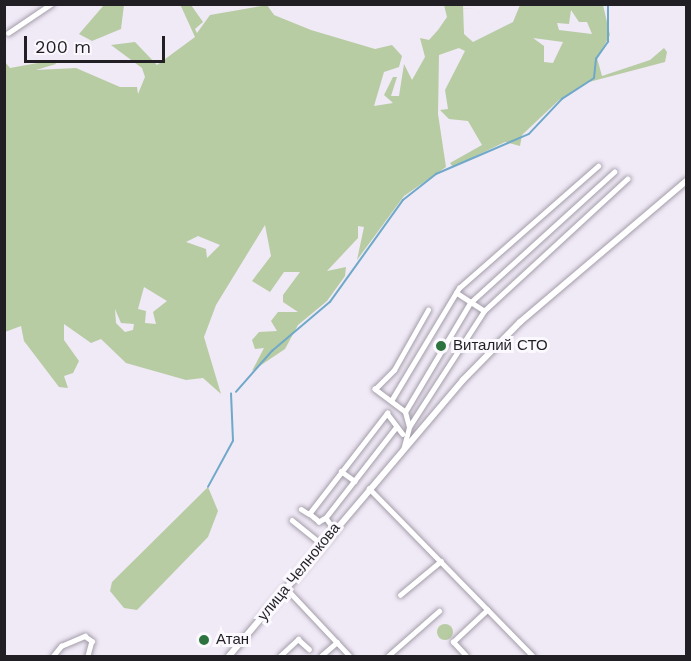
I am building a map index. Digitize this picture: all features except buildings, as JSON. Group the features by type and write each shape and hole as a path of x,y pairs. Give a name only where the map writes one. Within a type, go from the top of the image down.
{"main road":[{"name":"улица Челнокова","path":"229,657 369,488 520,322 687,181"}],"street":[{"path":"8,33 51,4"},
{"path":"391,401 456,294 598,166"},
{"path":"405,412 470,303 614,172"},
{"path":"403,450 403,434 484,311 627,179"},
{"path":"456,294 484,311"},
{"path":"408,427 405,412 375,389 394,370 428,310"},
{"path":"309,514 387,413 396,428 403,434"},
{"path":"301,509 319,522 326,518 396,428"},
{"path":"341,471 355,481"},
{"path":"369,488 533,657"},
{"path":"326,518 334,530"},
{"path":"292,520 322,544"},
{"path":"400,595 441,561"},
{"path":"287,589 351,657"},
{"path":"466,657 453,642 487,610"},
{"path":"388,657 439,611"},
{"path":"53,657 61,645 85,636 92,641 88,657"},
{"path":"280,657 298,639 309,649"},
{"path":"321,657 337,642"}],"green space":[{"path":"180,4 191,5 203,22 195,29 197,33 210,15 267,5 274,15 311,30 375,49 392,45 402,56 399,67 384,72 374,106 393,103 384,95 393,77 397,77 391,96 399,96 404,64 412,80 425,57 420,38 429,40 438,30 447,17 444,5 463,5 464,34 473,42 513,22 520,5 603,5 610,35 597,58 602,76 650,60 664,48 667,52 665,62 589,82 559,100 522,135 520,146 505,142 453,167 450,163 482,145 468,121 449,119 440,110 448,109 445,90 465,51 459,48 439,55 438,114 446,167 404,196 357,260 364,227 358,226 358,238 327,271 346,267 345,276 327,301 298,325 285,349 252,371 264,348 255,349 252,340 259,332 277,331 271,321 278,312 298,312 283,302 283,295 300,272 284,272 270,292 252,281 271,256 265,225 216,305 204,337 221,394 203,378 186,380 126,363 101,339 91,343 64,324 64,340 79,361 73,373 64,376 68,388 59,387 24,341 21,326 5,332 5,62 10,68 54,60 56,64 36,70 76,68 120,87 137,87 138,94 145,77 142,68 111,45 135,42 157,65 195,37","holes":["571,10 579,22 587,22 592,34 559,30 557,23 569,24","533,38 563,42 553,63 544,62 544,46","198,236 220,245 207,258 206,249 186,242","144,287 167,301 153,312 156,324 145,323 146,311 138,309","115,309 121,323 134,324 133,330 125,332 116,323"]},
{"path":"104,5 124,5 121,29 92,41 79,34"},
{"path":"208,487 218,511 208,537 137,610 124,608 110,591 112,582"},
{"path":"442,624 448,624 453,632 451,638 442,640 437,635 437,629"}],"waterway":[{"path":"236,392 272,351 330,302 403,200 436,174 529,134 562,99 594,78 596,59 608,42 608,4"},
{"path":"208,487 233,441 231,394"}],"place":[{"name":"Виталий СТО","path":"441,346"},
{"name":"Атан","path":"204,640"}]}
